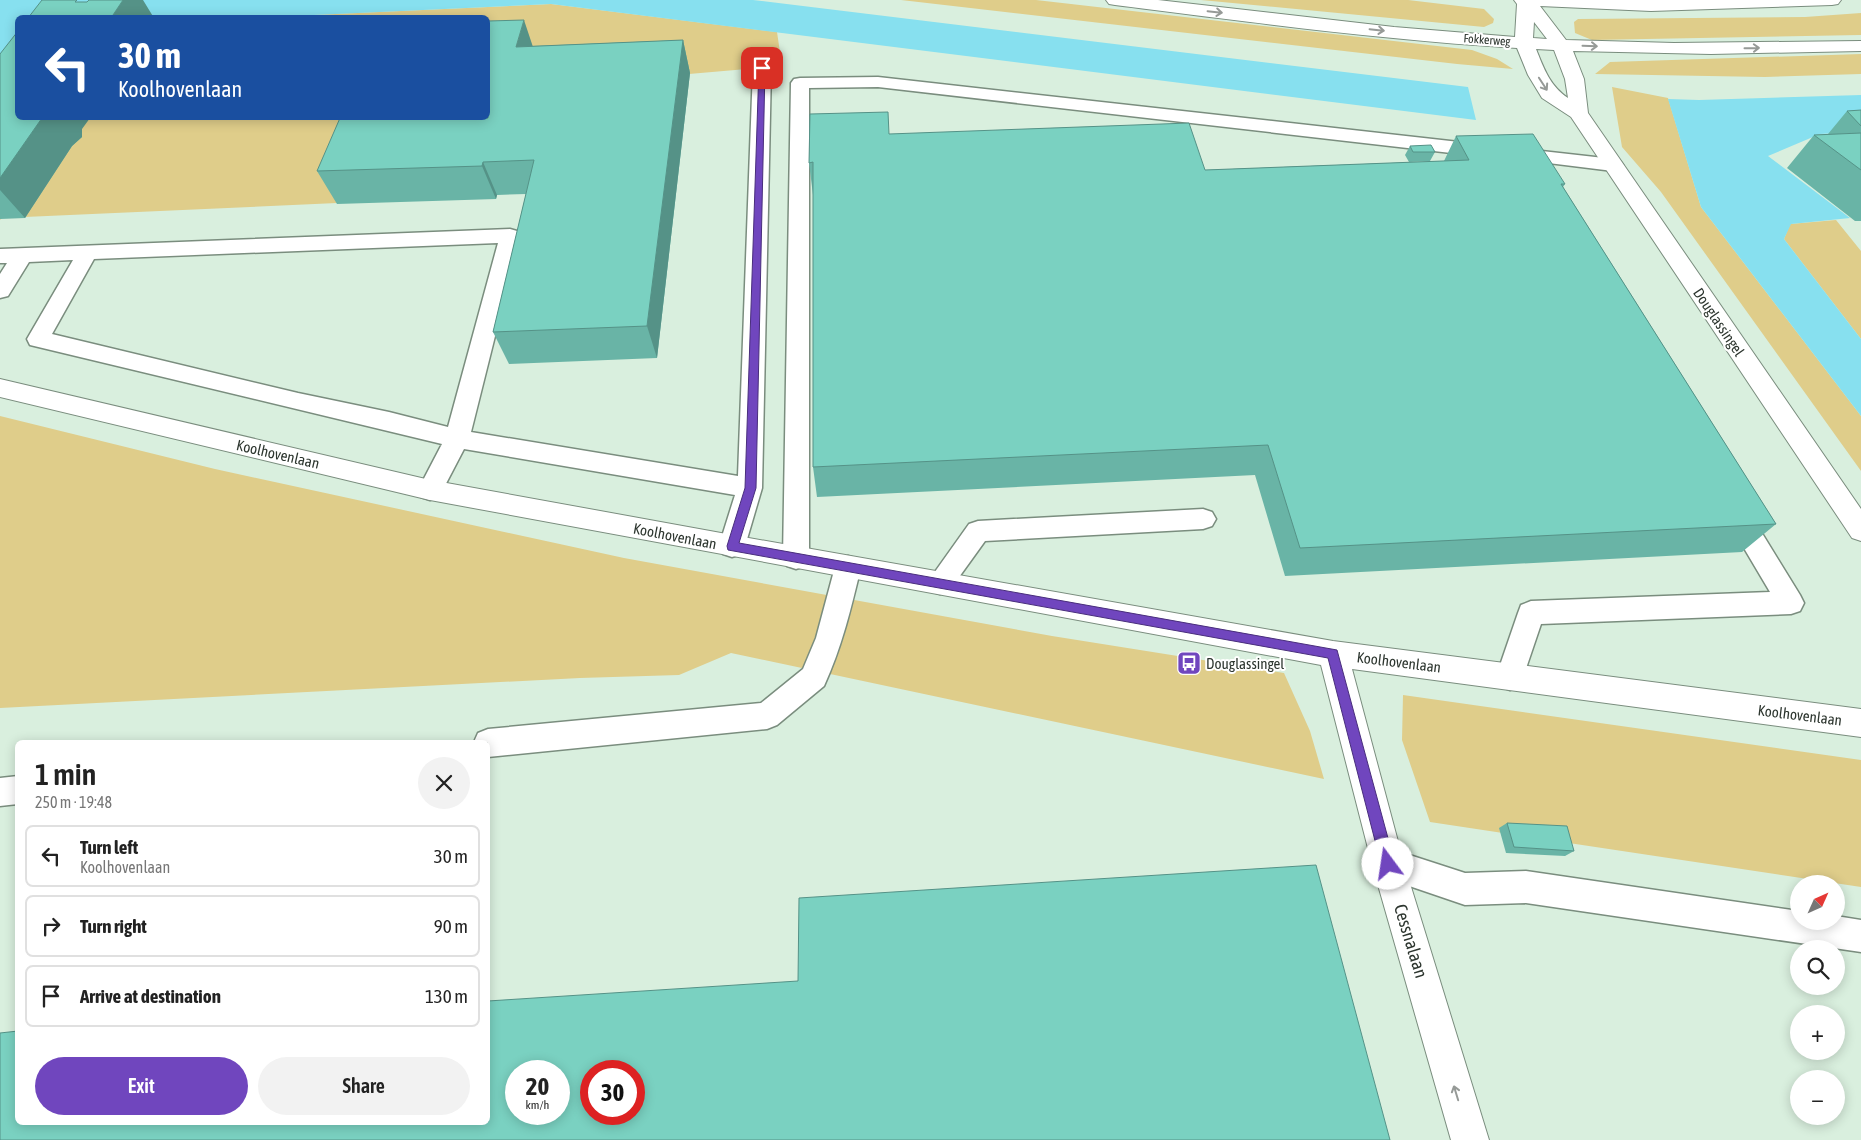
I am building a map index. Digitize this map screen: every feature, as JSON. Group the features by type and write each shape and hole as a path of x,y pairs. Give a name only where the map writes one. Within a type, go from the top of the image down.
{"street":[{"name":"Fokkerweg","path":"1115,0 1400,32 1562,45 1690,49 1861,46"},
{"name":"Douglassingel","path":"1524,0 1524,42 1538,75 1549,94 1578,113 1861,530"},
{"path":"1524,0 1651,6 1832,0"},
{"path":"1524,0 1562,45 1576,78 1579,94 1578,113"},
{"name":"Koolhovenlaan","path":"0,388 430,490 796,558 1333,654 1861,722"},
{"name":"Cessnalaan","path":"1333,654 1388,864 1470,1140"}],"lane":[{"path":"732,546 750,488 762,68"},
{"path":"796,558 800,83 878,82 1613,165"},
{"path":"1516,154 1531,180"},
{"path":"0,256 510,236 457,438 430,490"},
{"path":"88,252 38,339 298,402 389,421 457,438 750,488"},
{"path":"0,291 23,255"},
{"path":"1510,676 1531,613 1791,603 1724,493"},
{"path":"940,583 978,531 1203,519"},
{"path":"490,743 767,716 814,677 830,638 848,567"},
{"path":"0,792 15,790"},
{"path":"1388,864 1465,889 1526,887 1861,936"}],"shaded area":[{"path":"901,0 1036,0 1472,50 1497,59 1513,69 1457,64"},
{"path":"1201,0 1408,0 1484,9 1494,19 1493,23 1484,27"},
{"path":"551,4 777,32 782,66 689,74 490,55 490,15 314,15"},
{"path":"1861,13 1861,35 1592,40 1575,33 1574,22 1578,19 1805,17"},
{"path":"1861,54 1861,74 1765,77 1595,74 1610,62"},
{"path":"1612,87 1668,98 1701,207 1861,416 1861,471 1661,192 1622,147"},
{"path":"15,120 370,120 337,203 2,218 0,220 0,131"},
{"path":"1836,220 1861,251 1861,339 1784,239 1790,224"},
{"path":"0,416 215,469 624,558 1052,636 1284,673 1310,731 1324,779 731,653 679,675 580,678 0,708"},
{"path":"1403,695 1861,760 1861,887 1845,885 1845,875 1790,876 1430,822 1402,740"}],"water":[{"path":"0,0 753,0 1468,87 1476,120 551,4 314,15 15,15 15,55 0,56"},
{"path":"1861,95 1861,132 1820,134 1768,156 1850,218 1791,224 1784,239 1861,339 1861,416 1701,207 1668,99 1699,100"}],"building":[{"path":"42,0 77,0 75,2 87,2 89,0 123,0 113,15 30,15"},
{"path":"524,20 516,47 683,40 647,326 493,332 534,160 483,162 482,166 317,171 339,120 490,120 490,21"},
{"path":"15,35 15,120 41,120 0,178 0,54"},
{"path":"1861,110 1861,126 1847,111"},
{"path":"888,112 889,134 1189,123 1205,170 1469,160 1456,136 1533,134 1565,184 1561,184 1776,524 1300,548 1268,445 813,467 813,162 809,163 810,114"},
{"path":"1861,133 1861,170 1814,135"},
{"path":"1431,145 1435,152 1413,152 1410,146"},
{"path":"1507,823 1567,826 1574,851 1514,847"},
{"path":"1316,865 1390,1140 0,1140 0,1033 15,1031 15,1125 490,1125 490,1001 798,981 799,898"}],"place":[{"name":"Douglassingel","path":"1189,663"}],"route":[{"path":"762,68 750,488 732,546 1333,654 1388,864"}]}
